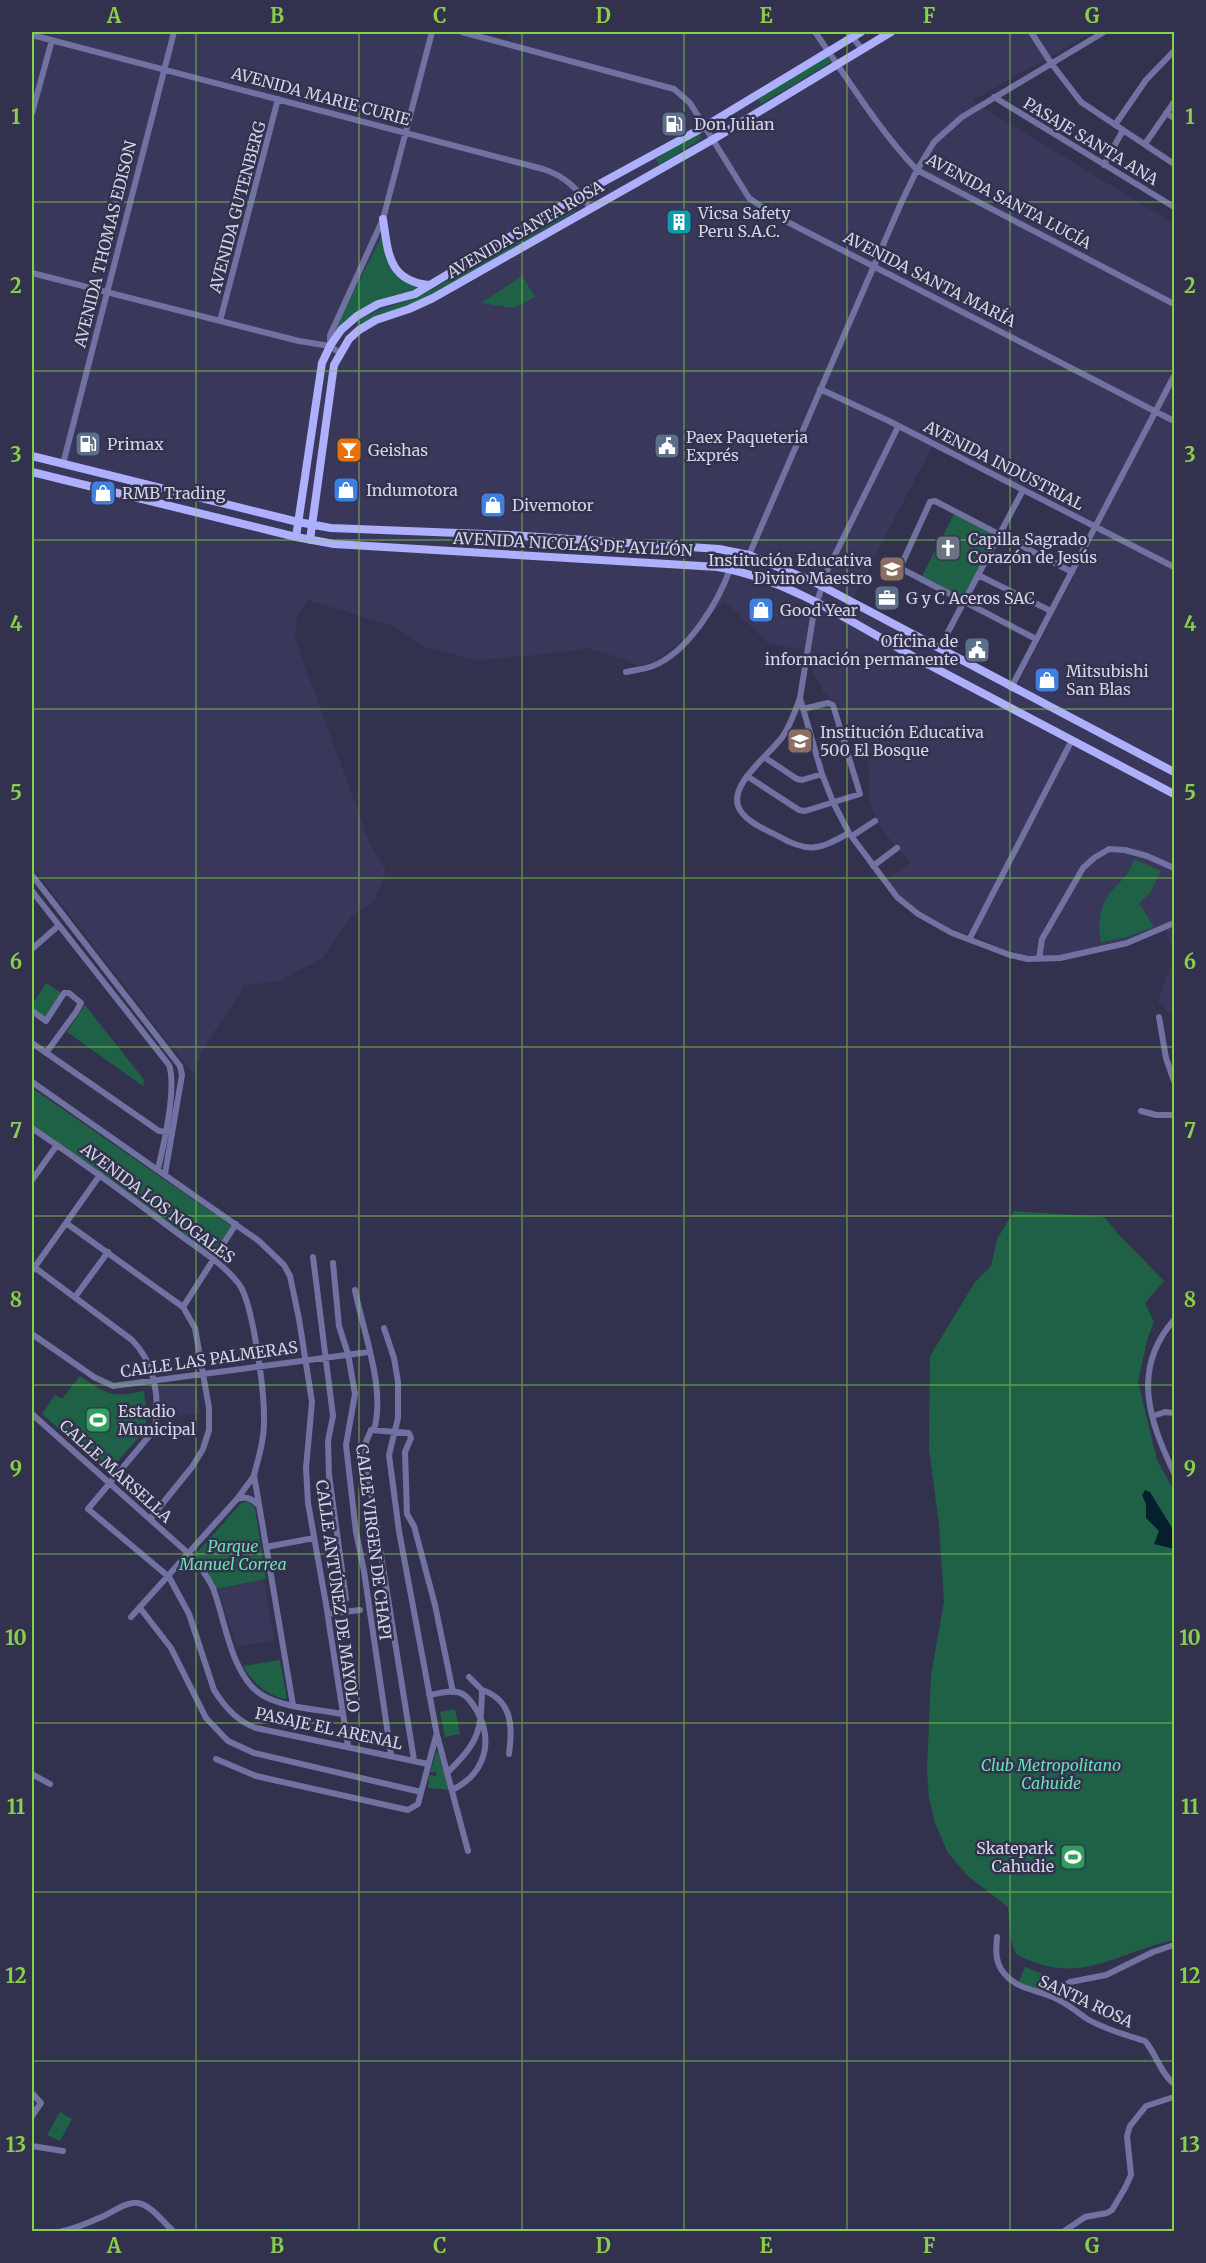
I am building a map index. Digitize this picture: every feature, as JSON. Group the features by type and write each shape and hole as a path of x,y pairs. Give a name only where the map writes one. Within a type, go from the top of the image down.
{"main road":[{"name":"AVENIDA SANTA ROSA","path":"310,540 334,365 349,339 359,330 382,317 409,309 433,298 712,141 891,32"},
{"name":"AVENIDA SANTA ROSA","path":"296,537 322,363 341,330 357,316 378,304 415,294 581,194 704,127 854,33"},
{"path":"383,219 387,248 394,268 402,277 417,284 430,285"},
{"name":"AVENIDA NICOLÁS DE AYLLÓN","path":"32,456 313,526 510,535 719,549 749,555 822,586 1011,688 1174,772"},
{"name":"AVENIDA NICOLÁS DE AYLLÓN","path":"32,472 296,537 334,544 730,569 774,582 816,603 1174,794"}],"street":[{"name":"AVENIDA THOMAS EDISON","path":"63,464 174,32"},
{"path":"330,346 330,335 383,219 432,32"},
{"name":"AVENIDA SANTA MARÍA","path":"462,32 674,88 690,103 749,198 772,214 1174,421"},
{"name":"AVENIDA SANTA LUCÍA","path":"815,32 859,98 894,145 917,170 1174,304"},
{"path":"1031,32 1081,102 1174,164"},
{"path":"749,555 874,265 917,170 934,142 962,117 1104,32"},
{"path":"854,33 862,49"},
{"name":"AVENIDA MARIE CURIE","path":"32,35 552,172 560,175 581,194 590,208"},
{"path":"32,112 52,40"},
{"path":"1115,125 1146,80 1174,51"},
{"name":"PASAJE SANTA ANA","path":"994,98 1174,207"},
{"name":"AVENIDA GUTENBERG","path":"220,321 278,99"},
{"path":"1145,144 1174,102"},
{"path":"1166,113 1174,118"},
{"path":"1104,165 1123,130"},
{"path":"32,273 299,341 330,346 340,353"},
{"path":"1011,688 1174,376"},
{"name":"AVENIDA INDUSTRIAL","path":"820,389 1174,567"},
{"path":"875,821 823,847 811,848 789,843 755,823 740,810 736,798 740,785 784,734 800,698 816,603 827,571 898,427"},
{"path":"939,649 1023,490"},
{"path":"1036,639 901,570 899,566 930,502 935,501 1072,572"},
{"path":"626,672 653,666 665,659 689,638 714,604 730,569"},
{"path":"978,575 1051,611"},
{"path":"800,698 822,774 833,802 873,866 897,897 918,914 952,933 1010,955 1038,959 1060,958 1127,943 1174,923"},
{"path":"747,776 799,810 805,811 861,793 833,705 828,703 803,709"},
{"path":"970,938 1072,740"},
{"path":"764,757 797,779 802,780 822,774"},
{"path":"873,866 897,848"},
{"path":"1038,959 1042,939 1083,868 1094,858 1109,849 1125,850 1174,868"},
{"path":"32,875 180,1066 182,1075 158,1169"},
{"path":"32,891 169,1065 172,1074 165,1174"},
{"path":"32,949 58,926"},
{"path":"32,1011 46,1021 64,993 69,993 81,1003 46,1053"},
{"path":"1159,1017 1166,1059 1174,1081"},
{"path":"32,1043 159,1131 169,1132"},
{"name":"AVENIDA LOS NOGALES","path":"32,1082 236,1224"},
{"path":"1141,1111 1156,1115 1174,1115"},
{"name":"AVENIDA LOS NOGALES","path":"32,1128 100,1175 213,1260 239,1284 246,1295 259,1366 264,1417 262,1446 254,1475 293,1705"},
{"path":"32,1180 57,1145"},
{"path":"100,1175 33,1269 132,1340 142,1350 154,1381 157,1412 155,1429 110,1485"},
{"path":"66,1222 183,1307 195,1328 209,1408 209,1430 203,1449 192,1467 150,1519"},
{"path":"183,1307 236,1224"},
{"name":"CALLE ANTÚNEZ DE MAYOLO","path":"236,1224 259,1241 284,1265 290,1276 312,1402 306,1468 308,1503 348,1746"},
{"path":"75,1297 108,1252"},
{"name":"CALLE VIRGEN DE CHAPI","path":"313,1257 333,1416 328,1441 329,1475 346,1599"},
{"name":"CALLE VIRGEN DE CHAPI","path":"333,1263 339,1326 348,1354 355,1394 346,1445 356,1532 364,1571 390,1755"},
{"path":"355,1290 376,1385 378,1409 374,1430"},
{"path":"1174,1320 1156,1346 1150,1362 1148,1384 1153,1416 1162,1447 1174,1473"},
{"path":"384,1328 394,1358 398,1382 398,1418 389,1455 396,1511 437,1735 468,1851"},
{"name":"CALLE LAS PALMERAS","path":"32,1334 94,1377 113,1386 369,1352"},
{"path":"1153,1416 1165,1412 1174,1413"},
{"name":"CALLE MARSELLA","path":"32,1414 189,1554 202,1569 212,1587 233,1651 243,1674 254,1689 263,1696 293,1705 342,1714"},
{"path":"414,1760 365,1455 370,1431 409,1433 411,1438 405,1452 407,1514 414,1526 435,1605 453,1692"},
{"path":"131,1617 237,1499 254,1475"},
{"name":"PASAJE EL ARENAL","path":"110,1485 88,1509 169,1577 189,1614 214,1690 243,1722 256,1728 428,1764"},
{"path":"237,1499 244,1497 258,1504"},
{"path":"266,1547 314,1538"},
{"path":"140,1608 171,1648 206,1718 228,1741 254,1753 421,1792"},
{"path":"328,1614 360,1611"},
{"path":"469,1677 482,1690 494,1694 503,1703 511,1722 509,1754"},
{"path":"447,1773 476,1739 481,1719 482,1690"},
{"path":"429,1695 453,1692 465,1696 472,1703 486,1731 485,1751 470,1779 452,1790"},
{"path":"216,1759 256,1776 408,1810 418,1804 437,1735"},
{"path":"32,1774 50,1784"},
{"name":"SANTA ROSA","path":"997,1937 996,1954 1000,1968 1017,1985 1058,1999 1098,2024 1129,2037 1146,2041 1156,2062 1174,2084"},
{"path":"1058,1999 1062,1988 1070,1982 1106,1975 1153,1952 1174,1945"},
{"path":"32,2093 40,2102 32,2116"},
{"path":"1063,2232 1085,2217 1112,2210 1131,2175 1127,2136 1130,2126 1146,2106 1174,2097"},
{"path":"32,2146 63,2151"},
{"path":"59,2232 101,2218 137,2202 148,2208 174,2232"}],"shaded area":[{"path":"32,32 480,32 506,39 509,32 808,32 842,64 897,32 1092,32 972,101 1174,224 1174,954 1164,925 1126,941 1054,957 1019,954 996,946 977,935 954,932 924,915 899,895 888,880 910,863 879,826 870,802 868,754 843,708 824,693 802,650 769,644 725,601 681,641 653,662 637,666 588,648 475,660 422,646 393,626 308,600 297,616 295,639 371,847 386,871 374,901 352,915 323,958 278,981 245,985 205,1045 193,1074 32,866","holes":["934,443 1100,526 1018,684 853,598"]},
{"path":"1174,955 1174,1017 1158,1002"},
{"path":"196,1382 200,1414 160,1416 157,1385"},
{"path":"264,1580 274,1641 237,1646 218,1589"}],"green space":[{"path":"827,55 831,62 761,104 757,97"},
{"path":"698,133 702,138 659,165 656,159"},
{"path":"573,205 576,211 424,301 377,315 358,326 357,320 434,289"},
{"path":"383,234 391,268 427,286 376,303 335,334 340,319"},
{"path":"522,276 535,297 513,308 481,303"},
{"path":"954,514 997,536 963,600 921,578"},
{"path":"1134,859 1161,871 1150,893 1139,903 1154,927 1124,938 1101,942 1099,927 1103,906 1110,893 1129,871"},
{"path":"46,983 63,994 46,1019 32,1009 32,1005"},
{"path":"85,1005 144,1080 143,1086 67,1032"},
{"path":"32,1088 233,1227 213,1257 32,1124"},
{"name":"Club Metropolitano Cahuide","path":"1014,1211 1104,1217 1164,1281 1145,1303 1154,1322 1147,1340 1138,1382 1157,1460 1174,1491 1174,1940 1096,1965 1078,1968 1059,1968 1039,1964 1016,1954 1011,1941 1008,1907 968,1876 948,1853 935,1823 929,1798 927,1770 931,1675 944,1602 939,1525 929,1449 930,1356 975,1282 991,1266 997,1239"},
{"name":"Estadio Municipal","path":"80,1376 110,1393 124,1394 144,1391 146,1424 139,1426 141,1435 108,1472 42,1414 55,1395 62,1399"},
{"name":"Parque Manuel Correa","path":"248,1501 255,1508 266,1579 216,1589 206,1569 194,1556 241,1503"},
{"path":"280,1660 287,1698 284,1699 260,1687 243,1666"},
{"path":"455,1709 460,1734 445,1737 440,1712"},
{"path":"437,1750 449,1790 428,1788 429,1775 436,1776 437,1772 430,1772"},
{"path":"1025,1967 1050,1977 1044,1993 1018,1983"},
{"path":"60,2112 72,2119 60,2141 47,2135"}],"water":[{"path":"1145,1490 1150,1492 1174,1531 1174,1549 1154,1544 1159,1531 1146,1518 1146,1504 1142,1495"}],"place":[{"name":"Don Julian","path":"674,124"},
{"name":"Vicsa Safety Peru S.A.C.","path":"679,222"},
{"name":"Primax","path":"88,444"},
{"name":"Paex Paqueteria Exprés","path":"667,446"},
{"name":"Geishas","path":"349,450"},
{"name":"Indumotora","path":"346,490"},
{"name":"RMB Trading","path":"103,493"},
{"name":"Divemotor","path":"493,505"},
{"name":"Capilla Sagrado Corazón de Jesús","path":"948,548"},
{"name":"Institución Educativa Divino Maestro","path":"892,569"},
{"name":"G y C Aceros SAC","path":"887,598"},
{"name":"Good Year","path":"761,610"},
{"name":"Oficina de información permanente","path":"977,650"},
{"name":"Mitsubishi San Blas","path":"1047,680"},
{"name":"Institución Educativa 500 El Bosque","path":"800,741"},
{"name":"Estadio Municipal","path":"98,1420"},
{"name":"Skatepark Cahudie","path":"1073,1857"}]}
